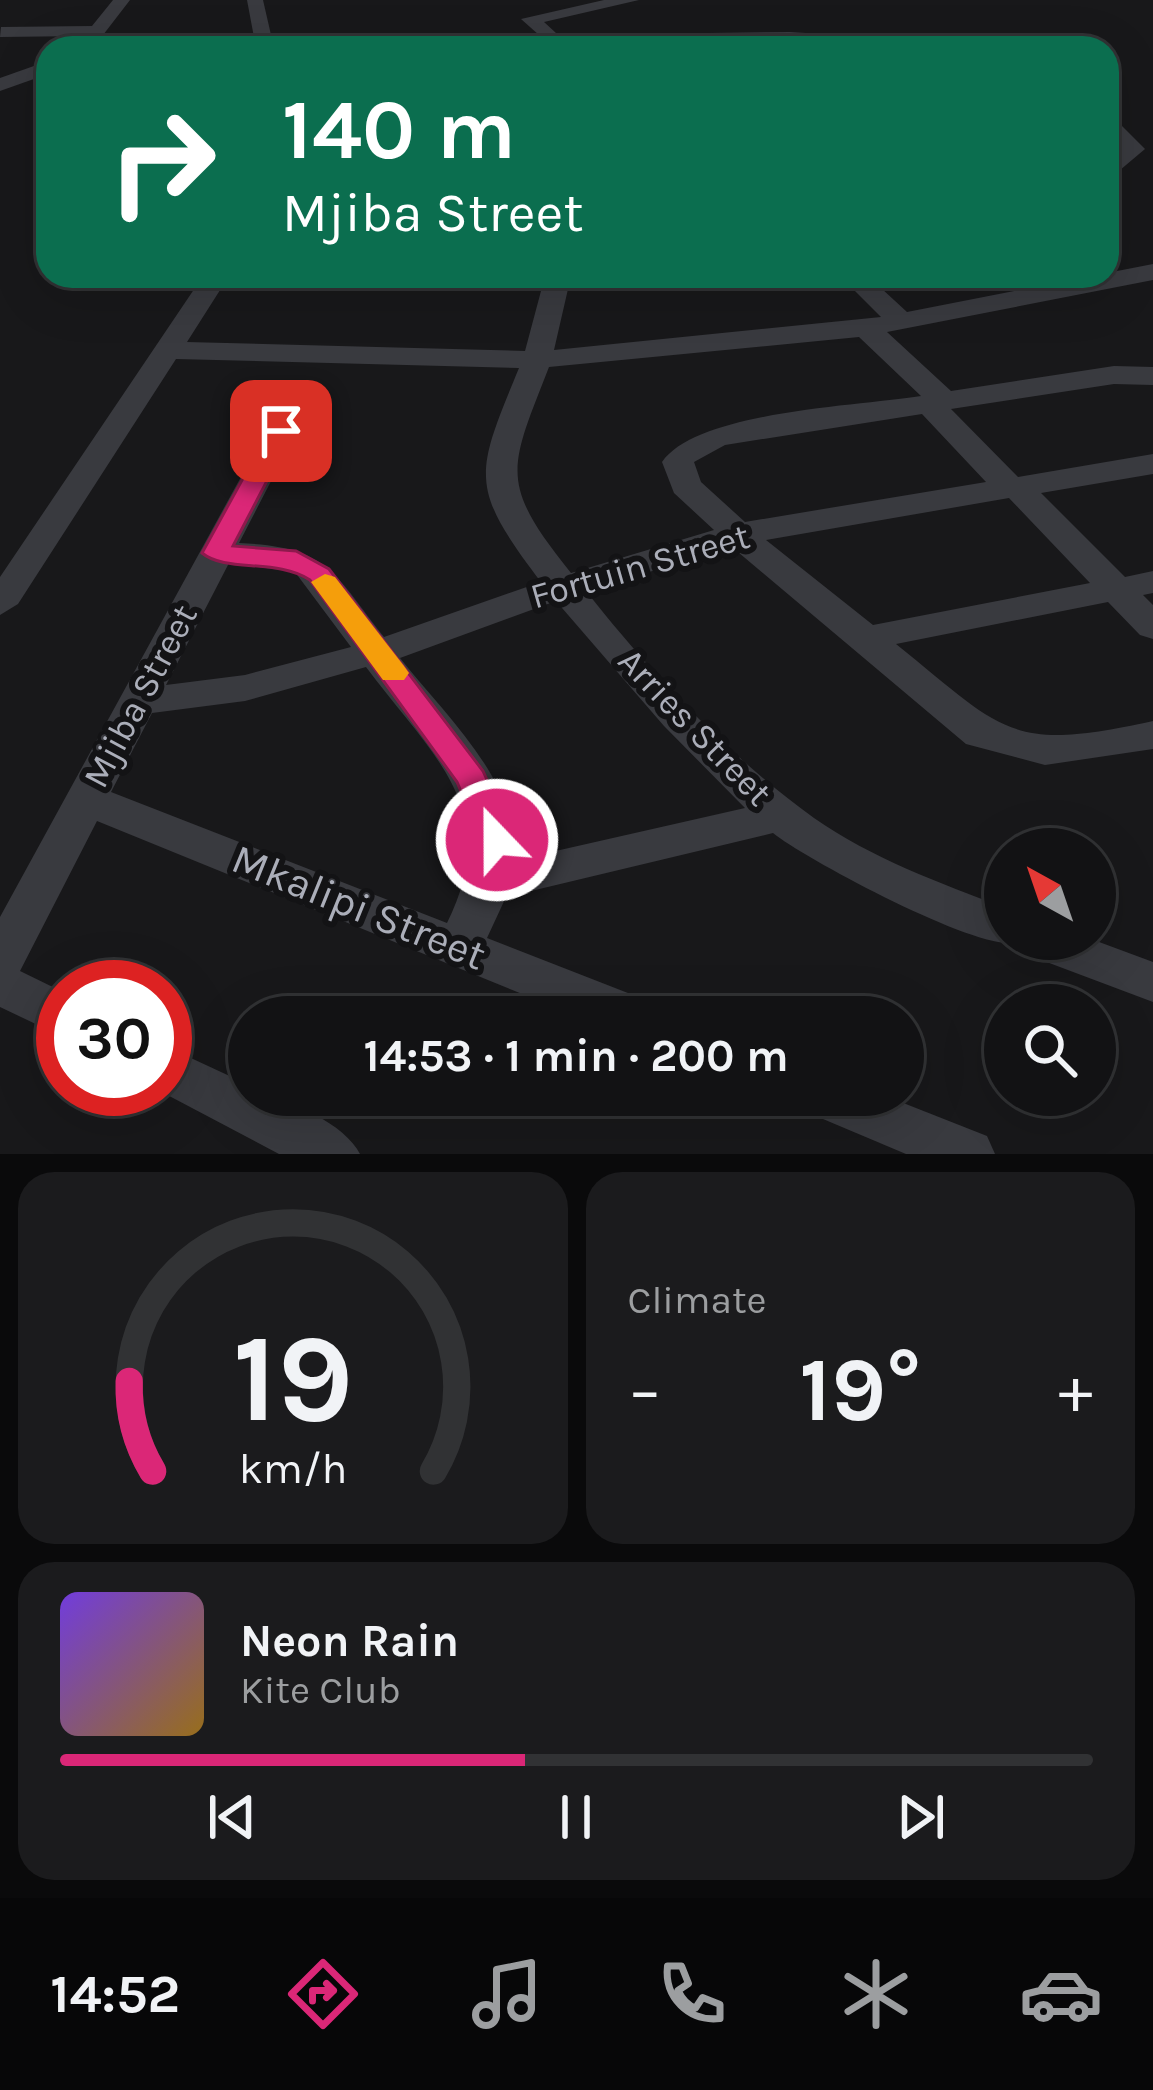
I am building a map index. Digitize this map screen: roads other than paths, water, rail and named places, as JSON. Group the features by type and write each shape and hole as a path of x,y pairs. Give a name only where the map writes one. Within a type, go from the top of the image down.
{"street":[{"path":"94,36 122,0"},
{"path":"255,0 262,36"},
{"path":"548,36 530,19 631,0"},
{"path":"1,32 16,16"},
{"path":"1,32 98,31"},
{"path":"0,66 36,69"},
{"path":"0,85 36,71"},
{"path":"1119,131 1134,149 1119,163"},
{"path":"1119,276 1151,272"},
{"path":"0,604 208,288"},
{"name":"Arries Street","path":"555,288 498,477 506,512 561,587 781,814 838,854 984,918"},
{"path":"866,288 902,322"},
{"path":"165,350 537,360 866,328 1059,288"},
{"path":"866,328 1013,487 1153,627"},
{"path":"1153,376 1114,375 717,437 685,452 678,462 686,486 738,534 961,721 1018,749 1057,754 1153,735"},
{"name":"Mjiba Street","path":"0,962 281,431"},
{"name":"Fortuin Street","path":"136,702 245,688 378,652 561,587 738,534 1153,464"},
{"path":"216,553 277,555 308,564 472,779 492,817 497,862 459,946"},
{"path":"864,639 1153,582"},
{"name":"Mkalipi Street","path":"85,799 582,996"},
{"path":"489,884 781,814"},
{"path":"1094,960 1153,982"},
{"path":"0,984 36,1002"},
{"path":"192,1082 332,1154"},
{"path":"874,1116 967,1154"}]}
